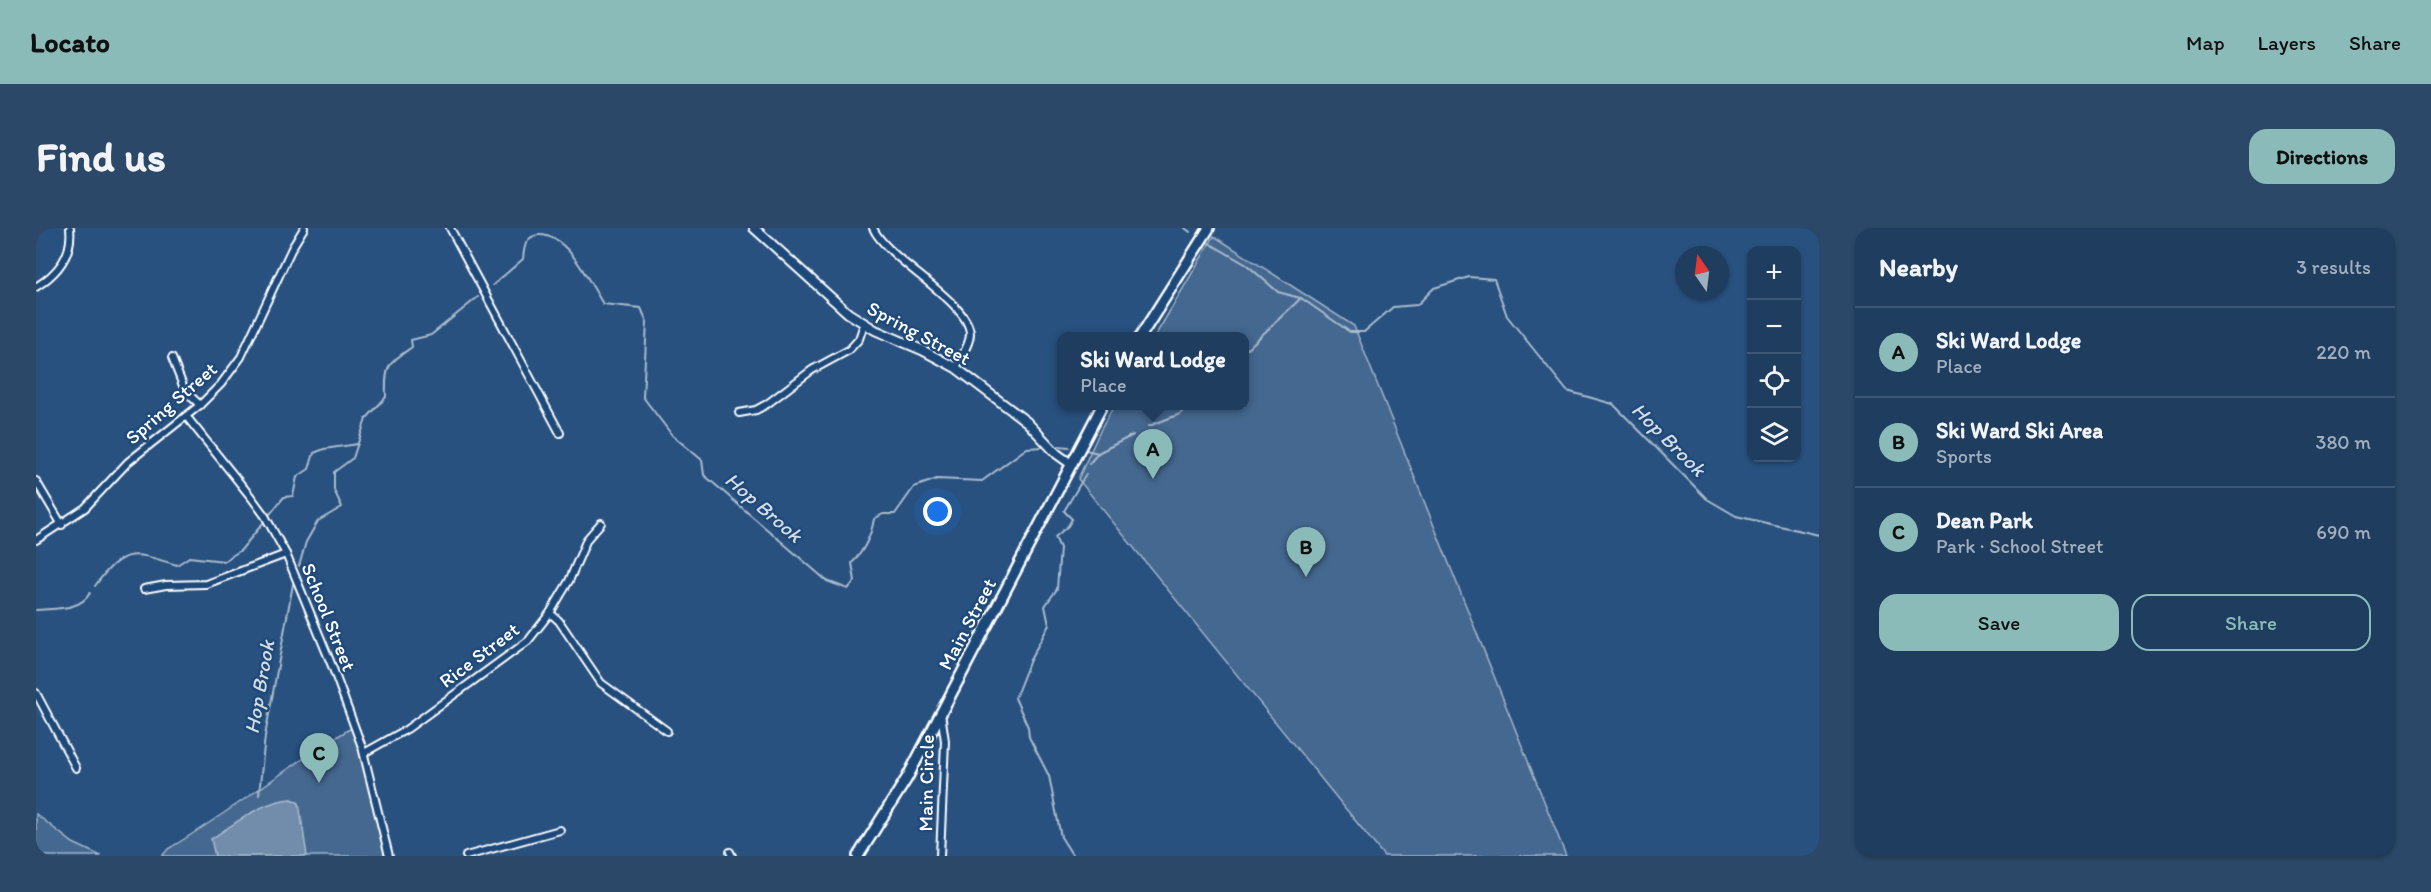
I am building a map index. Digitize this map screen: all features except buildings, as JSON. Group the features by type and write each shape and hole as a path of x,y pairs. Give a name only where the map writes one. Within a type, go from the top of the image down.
{"main road":[{"path":"1143,332 1209,228"},
{"name":"Main Street","path":"858,856 907,778 1099,410"}],"street":[{"path":"36,287 52,275 65,258 72,242 70,228"},
{"name":"Spring Street","path":"36,540 85,508 128,462 200,405 222,384 241,357 279,274 304,228"},
{"path":"450,228 560,434"},
{"name":"Spring Street","path":"754,228 837,305 864,324 956,368 1027,422 1057,454 1071,464"},
{"path":"873,228 891,252 934,287 964,318 970,334 956,368"},
{"path":"739,412 756,410 767,404 812,370 849,350 859,339 864,324"},
{"path":"172,358 185,391 200,405"},
{"name":"School Street","path":"186,416 265,516 286,554 332,666 364,753 389,856"},
{"path":"36,480 62,525"},
{"name":"Rice Street","path":"364,753 407,729 520,647 534,634 569,581 587,539 602,523"},
{"path":"144,589 166,585 206,584 286,554"},
{"path":"550,613 559,621 601,682 668,731"},
{"path":"36,693 76,768"},
{"name":"Main Circle","path":"940,856 945,741 941,711"},
{"path":"466,856 560,830"}],"shaded area":[{"path":"1214,236 1354,326 1566,856 1384,856 1078,479 1112,410 1249,410 1249,332 1157,332"},
{"path":"353,727 362,753 387,856 162,856 168,849"},
{"path":"292,799 299,803 307,856 215,856 211,839 260,808 281,800"},
{"path":"36,814 73,843 101,856 36,856"}],"waterway":[{"path":"1185,228 1190,232"},
{"name":"Hop Brook","path":"493,285 523,259 528,240 539,235 550,237 568,251 577,261 603,304 641,308 647,322 643,397 672,435 702,460 704,475 827,581 848,589 855,581 852,563 866,543 874,519 883,514 895,514 914,487 937,479 982,481 1027,448 1043,447"},
{"path":"1209,243 1247,265 1278,292 1300,298"},
{"name":"Hop Brook","path":"1249,347 1301,298 1350,332 1364,332 1393,307 1417,305 1434,288 1469,277 1494,279 1507,316 1567,391 1613,404 1707,499 1736,516 1819,535"},
{"name":"Hop Brook","path":"299,566 306,542 318,521 342,507 334,490 334,472 353,458 366,419 386,397 386,378 389,367 412,347 411,340 431,335 478,297"},
{"name":"Hop Brook","path":"1149,426 1180,414 1184,410"},
{"name":"Hop Brook","path":"1086,450 1098,453 1133,435"},
{"path":"270,514 284,497 293,496 297,477 309,469 314,453 324,449 358,444"},
{"name":"Hop Brook","path":"1059,446 1069,447"},
{"path":"1089,464 1098,453"},
{"path":"1073,856 1061,837 1049,776 1029,737 1028,727 1015,698 1030,660 1049,625 1045,606 1057,589 1060,548 1055,537 1068,526 1072,519 1064,511 1086,474"},
{"path":"95,586 114,564 122,558 131,556 140,555 177,565 189,557 224,561 241,550 263,523"},
{"name":"Hop Brook","path":"259,795 265,736 293,584"},
{"path":"36,610 73,606 86,599 90,593"}],"place":[{"name":"Ski Ward Lodge","path":"1153,479"},
{"name":"Ski Ward Ski Area","path":"1306,577"},
{"name":"Dean Park","path":"319,783"}]}
